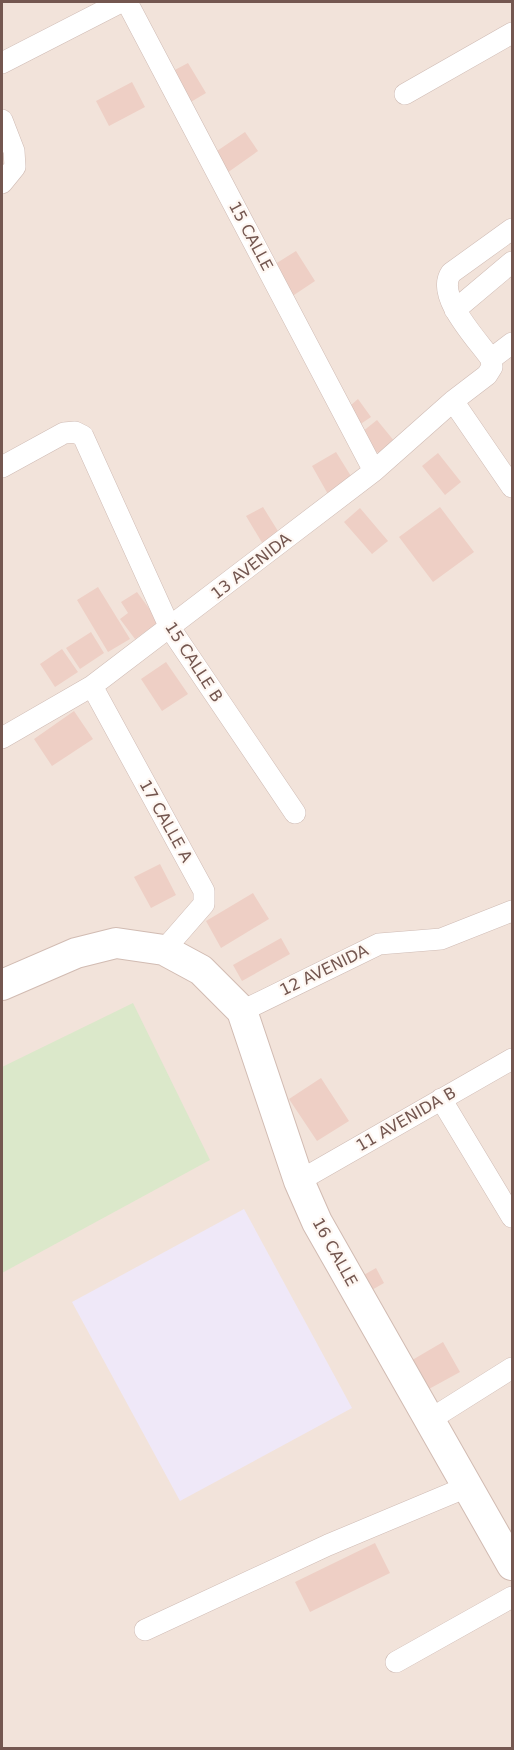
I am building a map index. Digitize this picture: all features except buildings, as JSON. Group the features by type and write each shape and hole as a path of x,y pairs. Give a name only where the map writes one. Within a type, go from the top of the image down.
{"main road":[{"path":"2,985 76,953 116,943 164,950"},
{"name":"16 CALLE","path":"164,950 201,970 242,1011 299,1180 317,1222 513,1565"}],"street":[{"path":"2,63 121,2"},
{"name":"15 CALLE","path":"127,2 375,471"},
{"path":"405,94 513,33"},
{"path":"2,120 14,151 15,167 2,182"},
{"path":"489,367 455,310 446,288 446,279 451,273 513,229"},
{"path":"455,310 513,262"},
{"name":"13 AVENIDA","path":"2,738 92,686 375,471 513,343"},
{"path":"453,401 513,487"},
{"name":"15 CALLE B","path":"2,467 64,433 75,432 82,435 170,628 295,813"},
{"name":"17 CALLE A","path":"92,686 204,891 204,904 164,950"},
{"name":"12 AVENIDA","path":"242,1011 379,944 441,939 513,910"},
{"name":"11 AVENIDA B","path":"299,1180 513,1059"},
{"path":"441,1099 513,1217"},
{"path":"431,1419 513,1368"},
{"path":"145,1630 328,1545 469,1486"},
{"path":"396,1662 513,1597"}],"shaded area":[{"path":"2,2 512,2 512,1748 2,1748"},
{"path":"244,1209 352,1408 180,1501 72,1302"}],"green space":[{"path":"133,1003 210,1160 2,1273 2,1067"}]}
